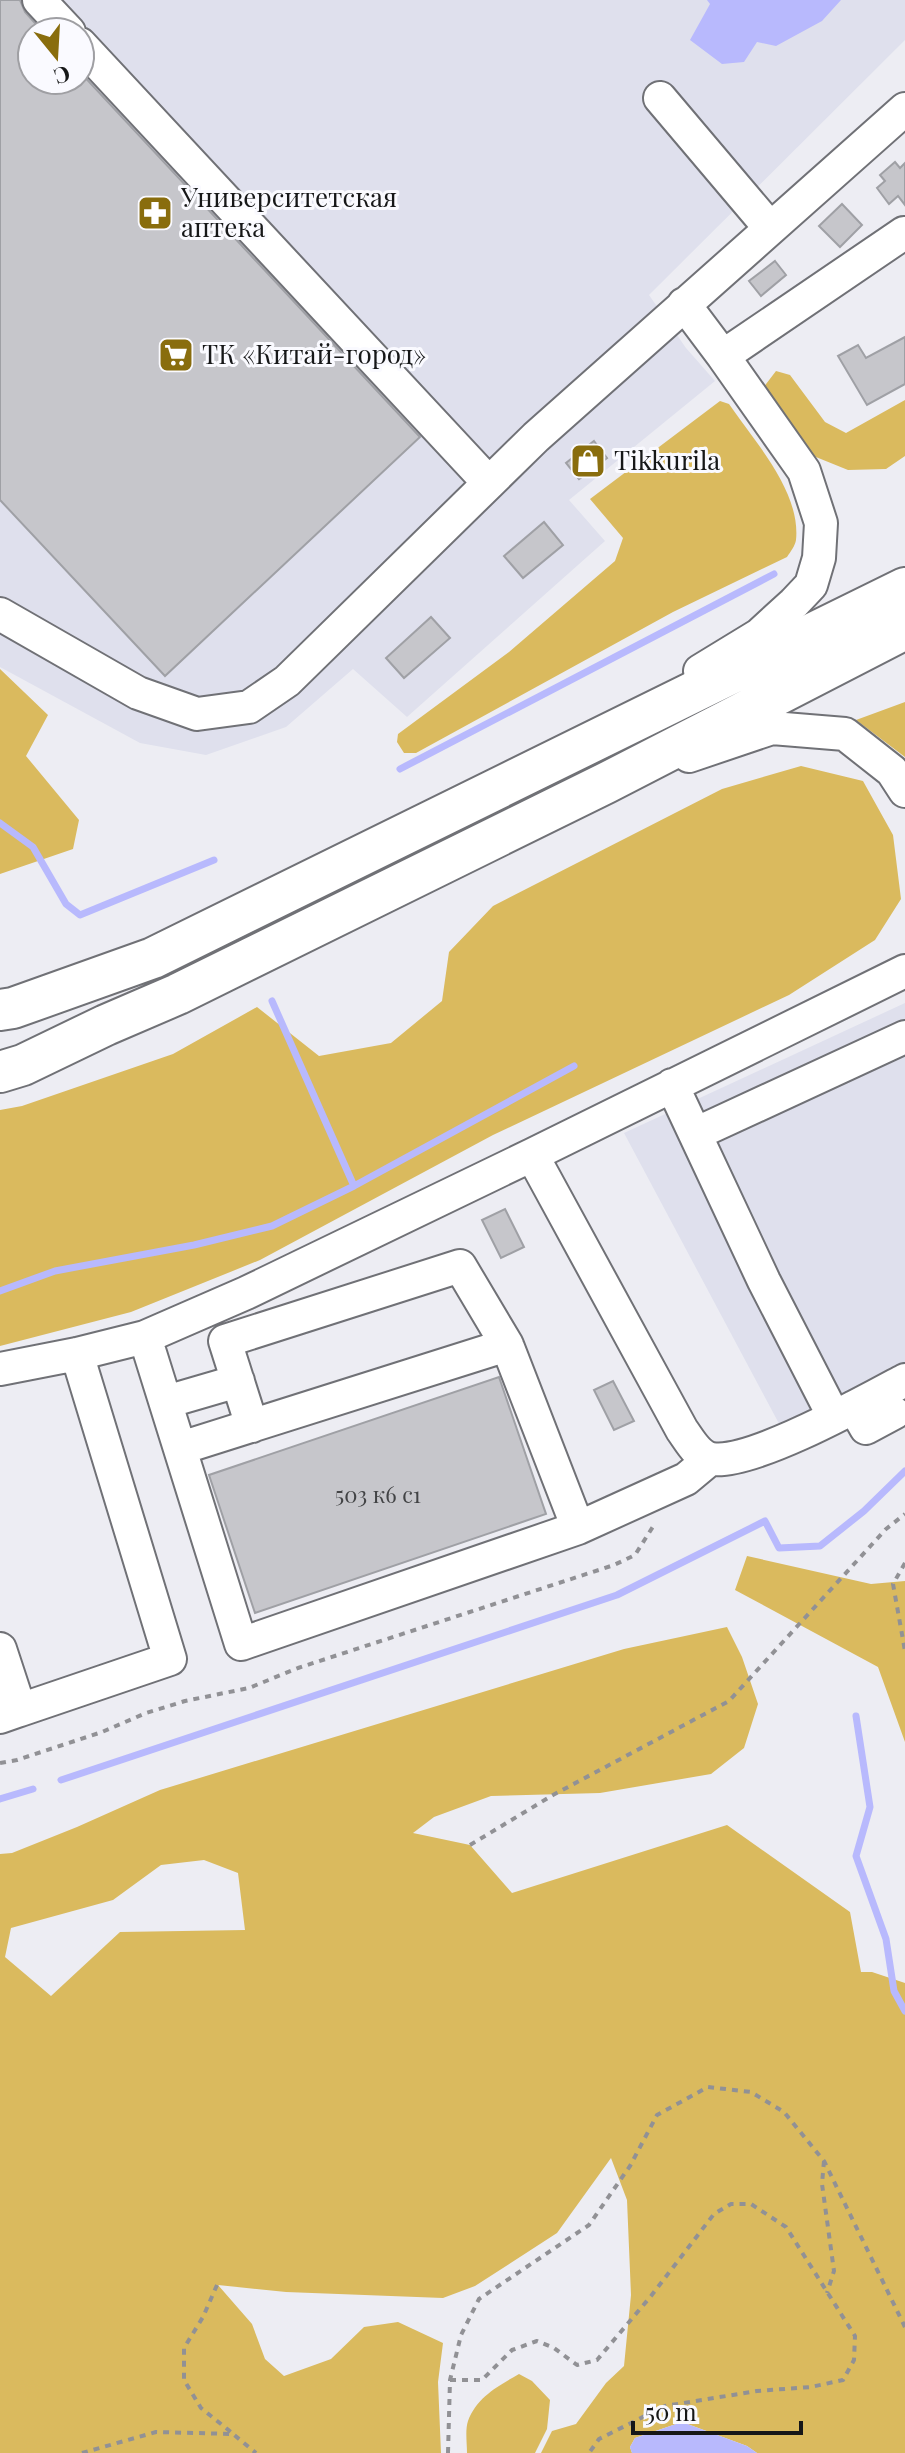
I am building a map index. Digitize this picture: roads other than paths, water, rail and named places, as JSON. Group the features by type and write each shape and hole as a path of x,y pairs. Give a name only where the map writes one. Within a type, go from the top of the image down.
{"main road":[{"path":"0,1010 153,958 905,588"},
{"path":"0,1072 23,1065 178,994 606,783 905,629"},
{"path":"0,1049 106,1025"}],"street":[{"path":"39,0 54,16"},
{"path":"96,61 489,483"},
{"path":"660,98 770,228"},
{"path":"0,614 138,693 197,714 249,707 287,681 489,483 684,304 905,109"},
{"path":"723,356 904,233"},
{"path":"575,750 759,635 811,585 819,558 821,523 804,471 684,304"},
{"path":"606,783 772,728 845,734 892,771 905,791"},
{"path":"0,1369 145,1337 246,1293 894,976 905,950"},
{"path":"695,1134 905,1037"},
{"path":"672,1085 764,1281 844,1412 866,1428 894,1413"},
{"path":"532,1155 682,1430 700,1455 710,1459 745,1456 844,1412 905,1380"},
{"path":"252,1426 225,1341 460,1266 507,1345 578,1528"},
{"path":"145,1337 241,1644 578,1528 686,1479 710,1459"},
{"path":"181,1448 507,1345"},
{"path":"0,1649 10,1713 170,1659 77,1354"},
{"path":"166,1402 238,1381"}],"water":[{"path":"707,0 841,0 822,21 776,46 757,42 744,62 722,64 690,40 710,4"},
{"path":"682,2422 747,2446 757,2453 632,2453 630,2447 635,2438"}],"waterway":[{"path":"400,769 774,574"},
{"path":"0,823 33,847 66,904 80,915 214,860"},
{"path":"272,1001 354,1186"},
{"path":"0,1291 55,1271 194,1245 272,1226 354,1186 574,1066"},
{"path":"61,1780 617,1595 765,1521 779,1548 820,1546 864,1511 905,1471"},
{"path":"856,1716 870,1807 856,1856 886,1939 894,1991 905,2011"},
{"path":"0,1799 33,1789"}],"place":[{"name":"Университетская аптека","path":"155,213"},
{"name":"ТК «Китай-город»","path":"176,355"},
{"name":"Tikkurila","path":"588,461"}]}
